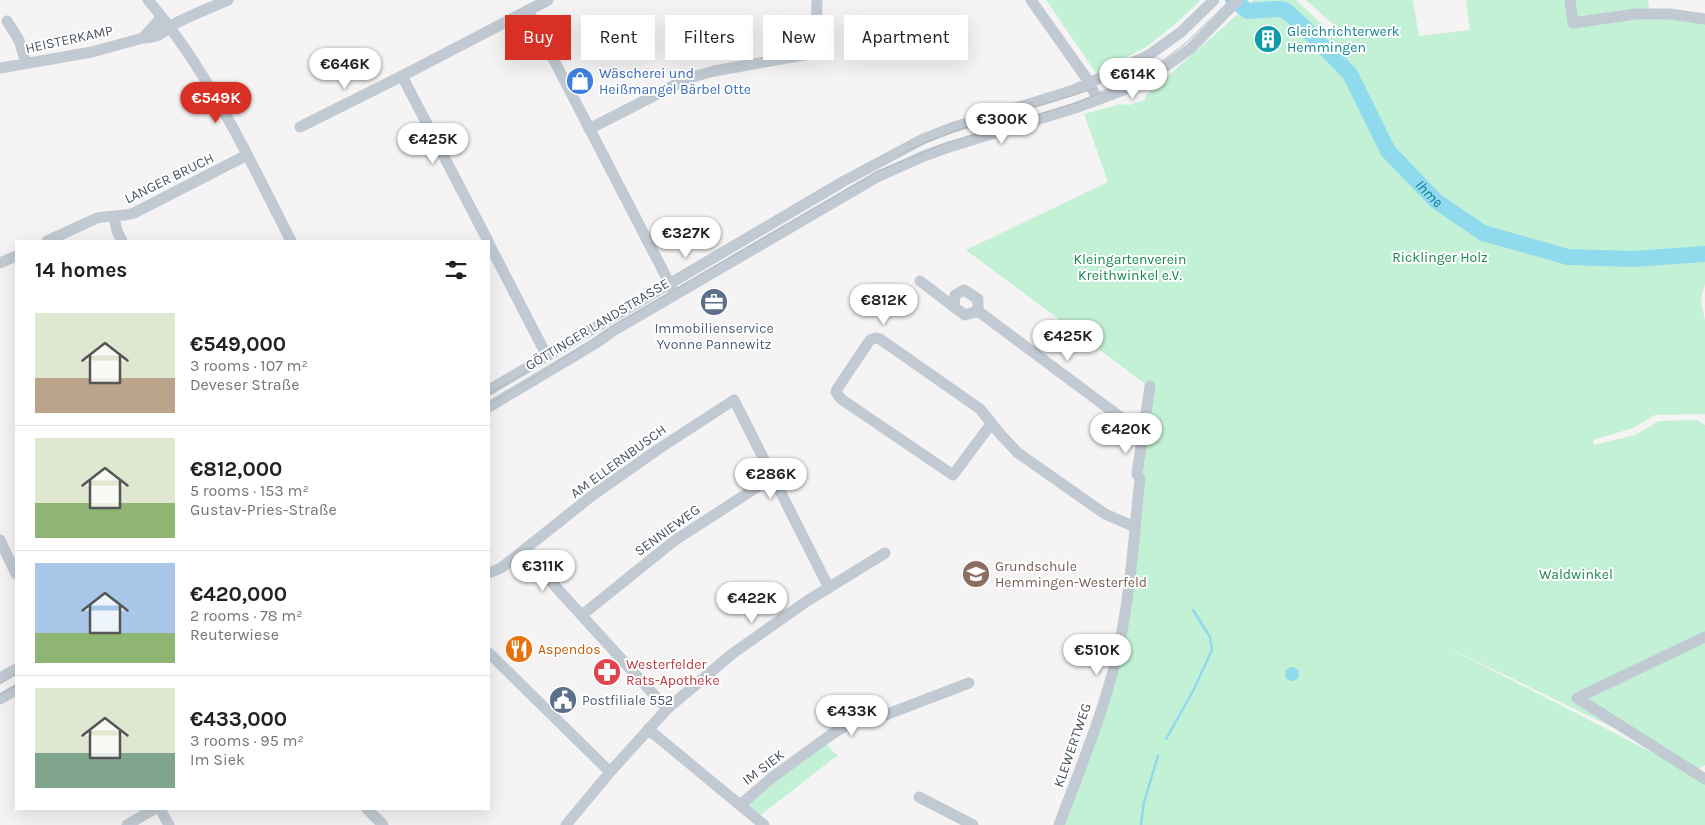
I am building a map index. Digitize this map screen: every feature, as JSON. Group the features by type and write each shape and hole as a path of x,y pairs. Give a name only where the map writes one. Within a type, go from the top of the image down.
{"street":[{"path":"148,0 170,27 207,82 290,240"},
{"name":"HEISTERKAMP","path":"0,68 92,52 143,38 152,38 160,35 175,23 228,0"},
{"path":"300,127 548,0"},
{"path":"589,130 696,76 714,71 816,53 818,0"},
{"path":"1031,0 1090,84 1098,100"},
{"name":"GÖTTINGER LANDSTRASSE","path":"490,389 546,356 878,177 946,148 1098,100 1121,91 1156,73 1178,58 1224,16 1238,0"},
{"path":"1570,0 1573,23 1635,14 1670,14 1705,20"},
{"name":"GÖTTINGER LANDSTRASSE","path":"490,406 844,181 923,139 945,130 1090,84 1149,55 1181,32 1212,2"},
{"path":"528,10 673,289"},
{"path":"143,38 162,17"},
{"path":"7,21 19,40 26,64"},
{"path":"402,76 487,240"},
{"name":"LANGER BRUCH","path":"49,240 97,218 125,216 134,213 247,155"},
{"path":"114,216 117,231 122,240"},
{"path":"490,246 546,356"},
{"path":"0,263 15,256"},
{"path":"920,280 965,315 978,311"},
{"path":"954,307 955,296 964,290 978,299 978,311"},
{"path":"978,311 1143,434"},
{"path":"992,424 953,474 841,399 836,392 870,340 880,339 980,409 1018,453 1104,514 1135,527"},
{"name":"KLEWERTWEG","path":"1059,825 1096,722 1120,641 1140,479 1136,474 1150,386"},
{"name":"AM ELLERNBUSCH","path":"490,573 501,568 606,486 734,400 774,476"},
{"path":"774,476 829,588"},
{"name":"SENNIEWEG","path":"582,615 674,541 774,476"},
{"path":"1,548 15,572"},
{"path":"523,551 667,709"},
{"path":"566,825 610,772 667,709 732,654 808,601 885,553"},
{"path":"1705,637 1577,698 1705,779"},
{"path":"490,654 610,772"},
{"path":"0,678 15,669"},
{"name":"IM SIEK","path":"740,805 774,776 832,734 852,722 880,717 969,683"},
{"path":"0,699 15,691"},
{"path":"648,729 764,825"},
{"path":"919,797 973,825"},
{"path":"127,825 152,810"},
{"path":"161,810 170,825"},
{"path":"368,810 383,825"}],"green space":[{"path":"1046,0 1201,0 1146,47 1096,73"},
{"name":"Ricklinger Holz","path":"1254,0 1296,0 1330,32 1339,30 1306,0 1413,0 1419,36 1470,30 1466,0 1648,0 1651,19 1671,18 1705,23 1705,284 1701,299 1705,321 1705,414 1655,415 1633,428 1593,440 1594,445 1635,435 1659,421 1697,420 1705,425 1705,765 1698,769 1443,645 1663,758 1705,783 1705,825 1063,825 1122,648 1152,389 966,250 1108,182 1084,114 1121,104 1129,105 1145,100 1145,96","holes":["1276,28 1282,44 1259,50 1253,36"]},
{"path":"824,740 833,752 838,755 757,818 740,805"}],"water":[{"path":"1292,667 1297,669 1299,674 1297,679 1292,681 1287,679 1285,674 1287,669"}],"waterway":[{"name":"Ihme","path":"1233,0 1248,11 1285,10 1303,26 1350,74 1388,151 1436,201 1483,233 1568,257 1633,259 1705,254"},
{"path":"1166,739 1193,691 1212,650 1210,637 1193,610"},
{"path":"1141,825 1144,802 1158,756"}],"tram line":[{"path":"490,403 616,324 878,171 944,144 1079,102 1133,77 1165,59 1186,43 1230,0"},
{"path":"899,155 946,134 1095,88"},
{"path":"490,393 570,346"},
{"path":"0,684 15,675"},
{"path":"0,695 15,686"}],"place":[{"name":"Gleichrichterwerk Hemmingen","path":"1268,39"},
{"name":"Wäscherei und Heißmangel Bärbel Otte","path":"580,81"},
{"name":"Immobilienservice Yvonne Pannewitz","path":"714,302"},
{"name":"Grundschule Hemmingen-Westerfeld","path":"976,574"},
{"name":"Aspendos","path":"519,649"},
{"name":"Westerfelder Rats-Apotheke","path":"607,672"},
{"name":"Postfiliale 552","path":"563,700"}],"park label":[{"name":"Kleingartenverein Kreithwinkel e.V.","path":"1130,268"},
{"name":"Waldwinkel","path":"1576,574"}]}
